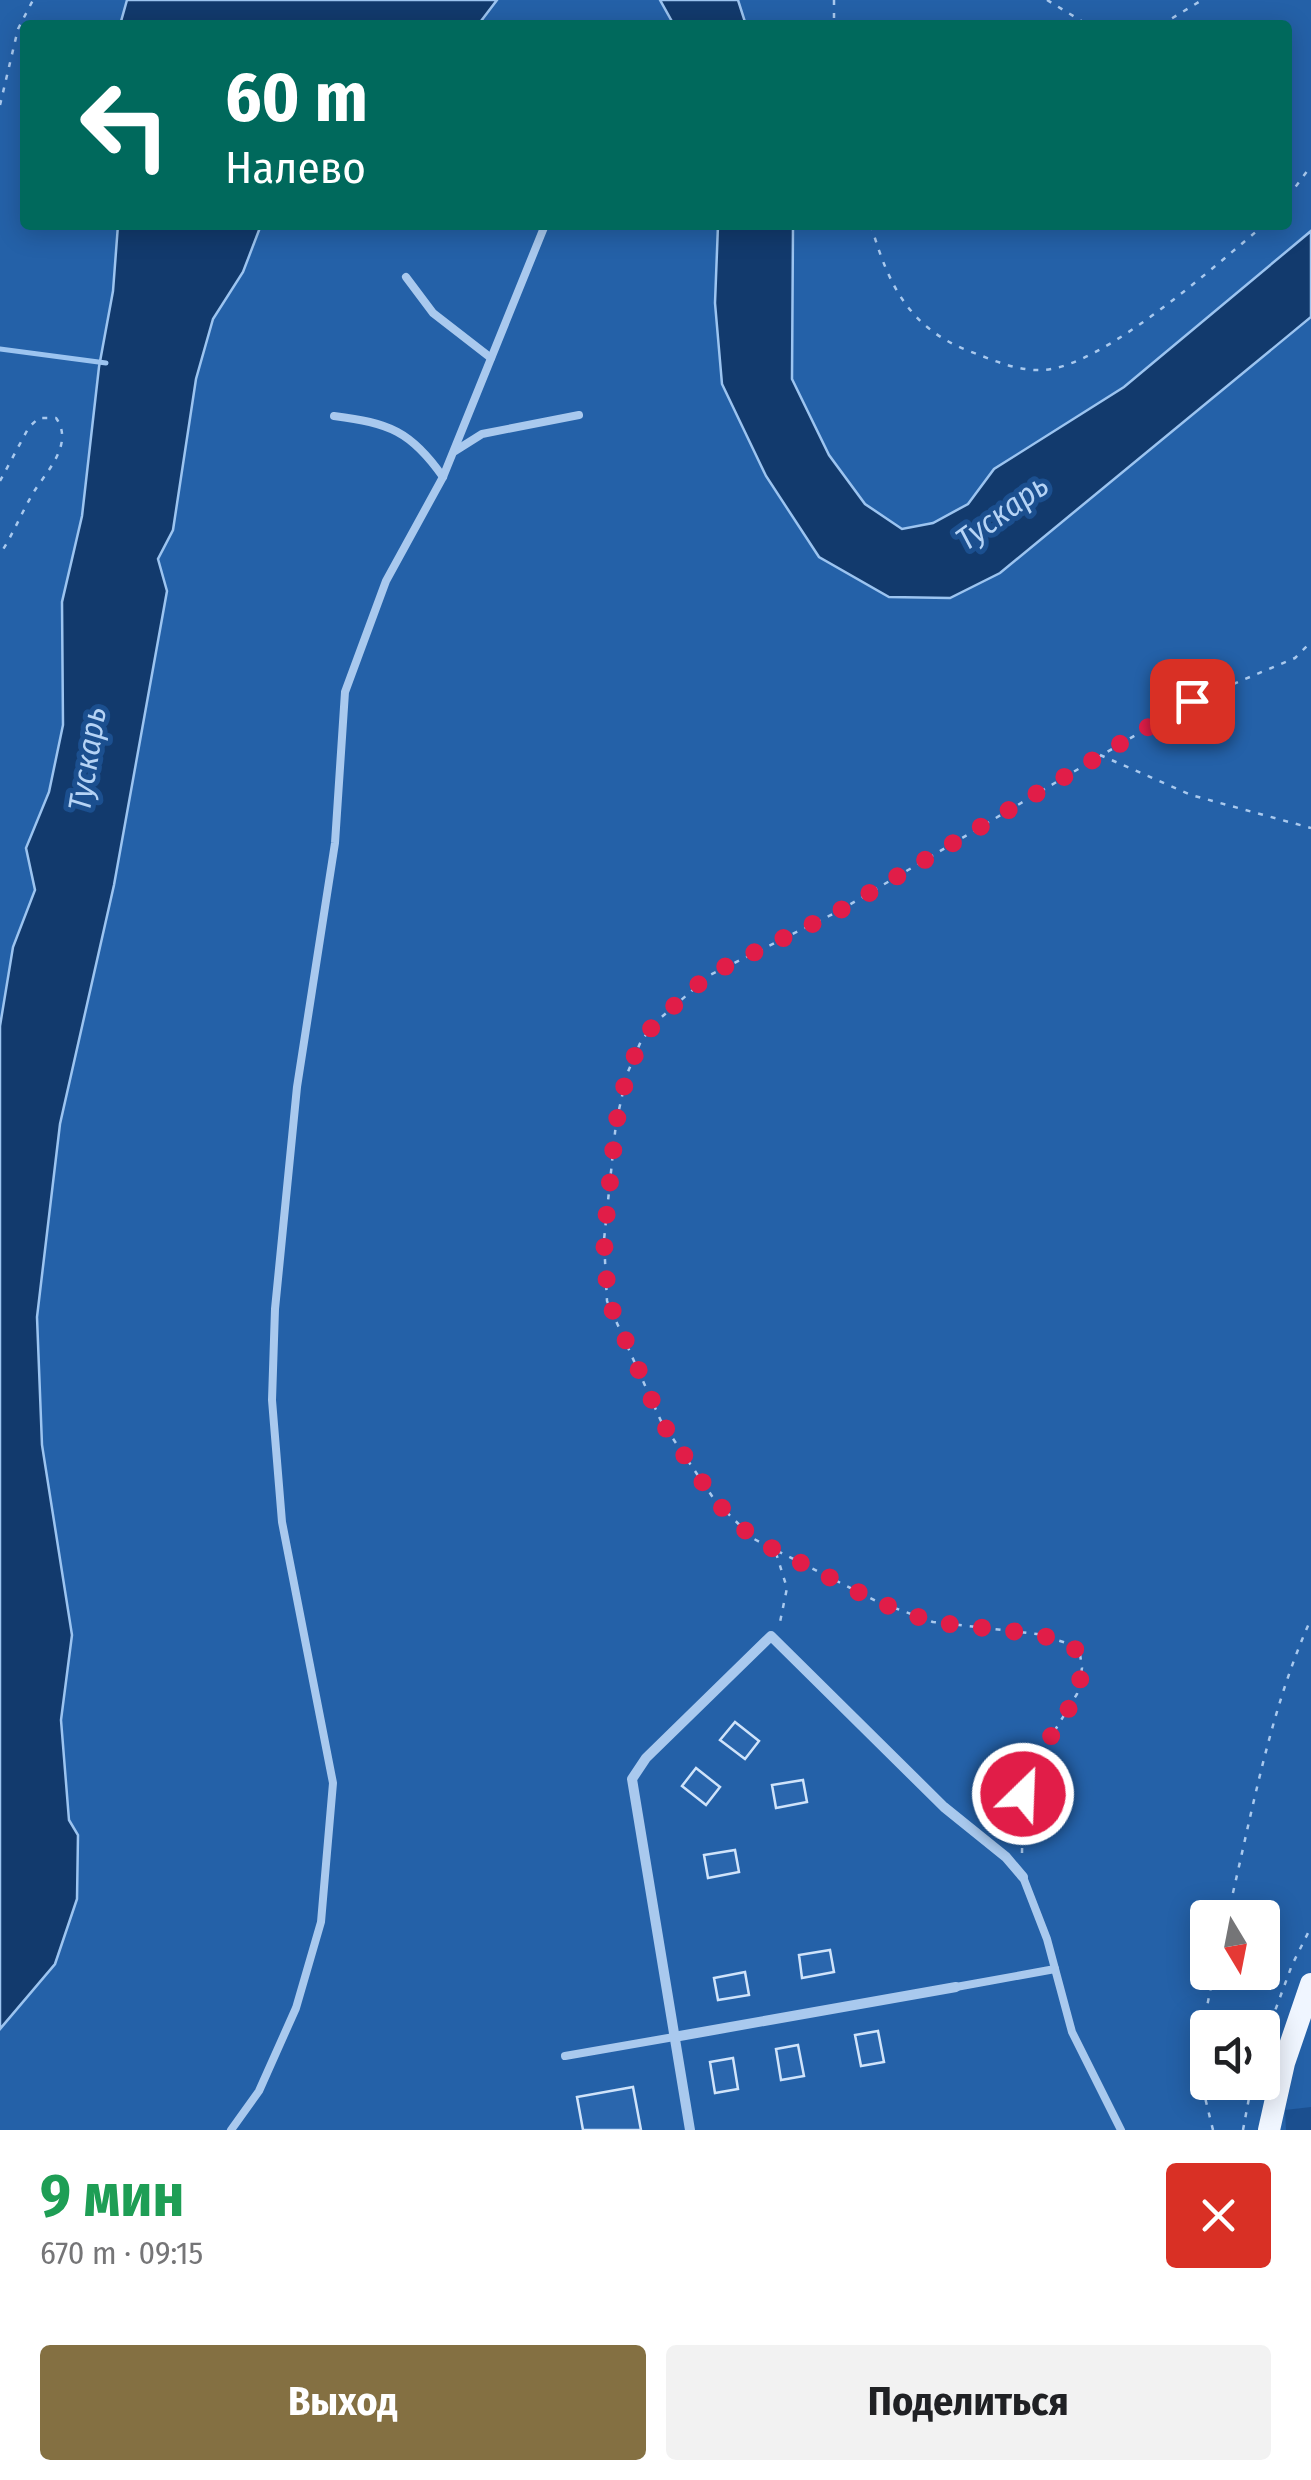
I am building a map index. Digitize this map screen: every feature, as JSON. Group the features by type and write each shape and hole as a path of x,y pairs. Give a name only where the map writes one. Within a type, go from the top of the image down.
{"main road":[{"path":"1269,2130 1304,2026 1311,1984"}],"street":[{"path":"690,2130 632,1779 646,1758 771,1636 944,1807 1006,1857 1023,1877"},
{"path":"674,2037 956,1987"}],"lane":[{"path":"232,2130 259,2091 296,2008 321,1922 331,1799 329,1765 282,1522 272,1400 275,1309 297,1087 335,843 345,692 386,581 443,477 543,230"},
{"path":"406,277 434,313 491,358"},
{"path":"453,453 482,434 579,414"},
{"path":"334,416 375,421 420,445 443,477"},
{"path":"1023,1877 1056,1969 1072,2032 1122,2130"},
{"path":"956,1987 1056,1969"},
{"path":"565,2056 674,2037"}],"path":[{"path":"1047,0 1080,20"},
{"path":"1170,20 1202,0"},
{"path":"0,105 20,25"},
{"path":"1292,192 1311,166"},
{"path":"872,230 884,271 900,301 923,326 947,343 1018,369 1047,370 1087,356 1161,311 1258,230"},
{"path":"0,481 30,427 39,418 56,418 62,434 55,459 0,554"},
{"path":"1023,1877 1023,1794 1034,1763 1078,1694 1080,1654 1070,1644 1037,1634 932,1622 878,1602 776,1552 733,1521 688,1465 661,1421 608,1300 604,1240 616,1124 627,1074 641,1041 657,1021 710,974 839,911 1192,701 1296,658 1311,642"},
{"path":"1100,755 1190,795 1311,828"},
{"path":"771,1636 786,1606 784,1573 776,1552"},
{"path":"1231,1900 1264,1764 1311,1619"},
{"path":"1275,2010 1311,1927"},
{"path":"1210,1990 1196,2061 1212,2130"},
{"path":"1242,2130 1248,2100"}],"shaded area":[{"path":"0,0 127,0 121,20 20,20 20,230 118,230 82,516 62,602 63,725 49,792 26,848 35,890 13,947 0,1026"},
{"path":"497,0 660,0 671,20 482,20"},
{"path":"738,0 1311,0 1311,231 1124,387 994,469 968,504 933,523 902,529 865,504 829,455 792,379 793,230 1292,230 1292,20 744,20"},
{"path":"259,230 718,230 715,303 722,384 819,557 1086,501 1311,317 1311,2107 1285,2110 1286,2130 0,2130 0,2029 55,1964 69,1820 61,1720 72,1635 42,1445 37,1317 60,1124 114,885 167,591 158,562 173,530 196,379 213,318 243,272"}],"water":[{"path":"127,0 497,0 482,20 121,20"},
{"path":"660,0 738,0 744,20 671,20"},
{"name":"Тускарь","path":"118,230 259,230 243,272 213,319 196,379 173,530 158,559 167,591 114,885 60,1124 37,1317 42,1445 72,1635 61,1720 69,1820 78,1835 77,1899 55,1964 0,2029 0,1026 13,947 35,890 26,848 49,792 63,725 62,602 82,516 99,367 113,291"},
{"name":"Тускарь","path":"718,230 793,230 792,379 829,455 865,504 902,529 933,523 968,504 994,469 1124,387 1311,231 1311,317 1000,573 950,598 889,597 819,557 766,476 722,384 715,303"}],"building":[{"path":"735,1722 759,1741 745,1759 720,1740"},
{"path":"696,1768 720,1787 706,1805 682,1786"},
{"path":"803,1780 807,1802 776,1808 772,1785"},
{"path":"735,1850 739,1872 708,1878 704,1855"},
{"path":"830,1950 834,1972 802,1978 799,1955"},
{"path":"745,1972 749,1995 718,2000 714,1978"},
{"path":"878,2031 884,2062 861,2066 855,2035"},
{"path":"798,2045 804,2076 781,2080 776,2049"},
{"path":"733,2058 738,2089 715,2093 710,2062"},
{"path":"633,2087 641,2130 583,2130 577,2097"}],"waterway":[{"path":"0,349 106,363"}],"route":[{"path":"1023,1794 1034,1763 1078,1694 1080,1654 1070,1644 1037,1634 932,1622 878,1602 754,1539 716,1502 661,1421 615,1324 608,1300 603,1272 604,1240 616,1124 627,1074 641,1041 657,1021 710,974 839,911 1192,701"}]}
